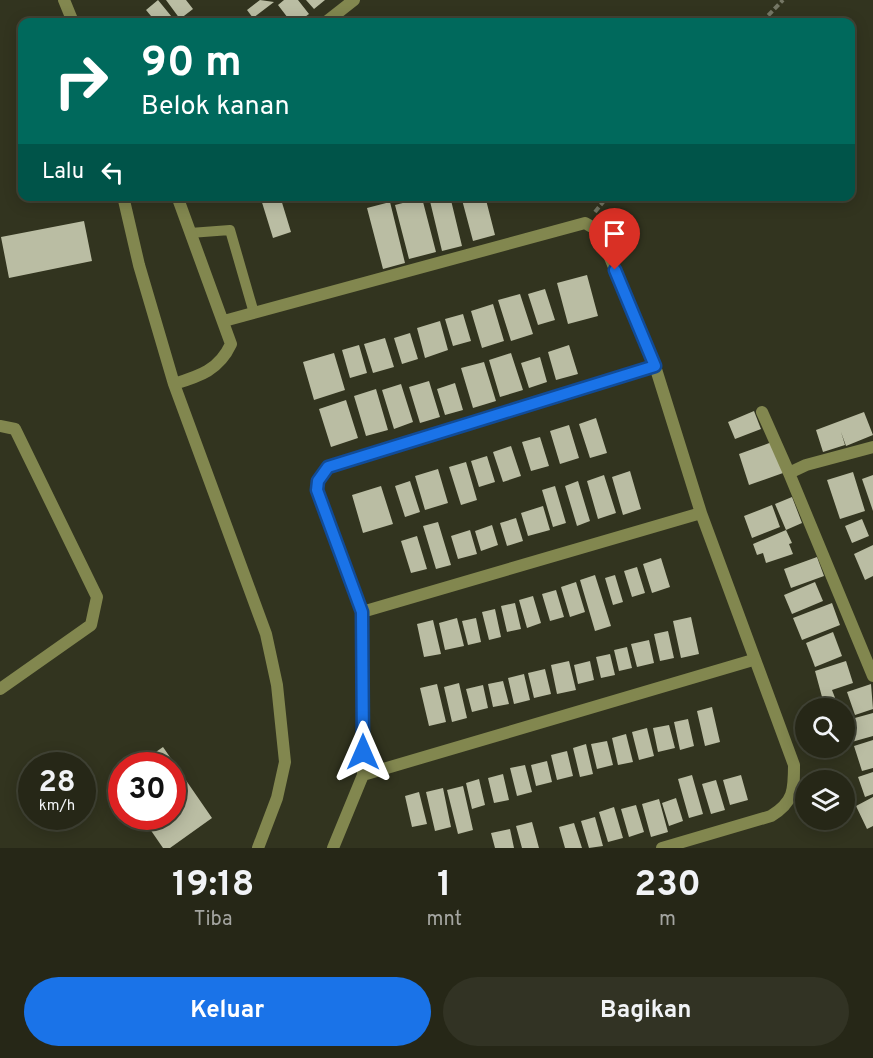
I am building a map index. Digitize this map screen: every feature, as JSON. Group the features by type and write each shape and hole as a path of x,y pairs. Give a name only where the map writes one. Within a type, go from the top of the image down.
{"street":[{"path":"64,0 72,18"},
{"path":"331,18 354,0"},
{"path":"124,201 138,265 174,384 266,634 277,685 285,762 277,798 258,848"},
{"path":"174,384 212,369 224,359 231,344 179,201"},
{"path":"224,321 585,222 599,231 655,366 701,513 753,660 794,765 794,789 785,808 771,816 662,848"},
{"path":"333,848 363,775 362,612 317,490 318,481 328,467 655,366"},
{"path":"762,412 873,676"},
{"path":"0,426 15,429 97,597 91,625 0,690"},
{"path":"789,473 806,465 873,447"},
{"path":"362,612 701,513"},
{"path":"363,775 753,660"}],"lane":[{"path":"190,233 230,230 254,313"}],"path":[{"path":"766,18 783,0"}],"building":[{"path":"158,0 173,18 153,18 146,10"},
{"path":"166,0 186,0 193,9 179,18"},
{"path":"260,0 274,2 253,18 247,10"},
{"path":"284,0 298,0 309,14 304,18 288,18 278,5"},
{"path":"306,0 325,0 314,9"},
{"path":"262,201 282,201 291,232 273,238"},
{"path":"423,201 436,252 409,259 395,205"},
{"path":"430,201 451,201 462,246 442,251"},
{"path":"462,201 486,201 495,235 473,241"},
{"path":"390,202 405,263 383,269 367,208"},
{"path":"84,221 92,261 9,278 1,237"},
{"path":"587,275 598,316 568,324 557,283"},
{"path":"545,289 555,320 538,325 528,294"},
{"path":"520,294 533,334 511,341 498,300"},
{"path":"493,304 504,341 482,348 471,311"},
{"path":"463,314 471,341 453,346 445,319"},
{"path":"440,321 448,350 425,358 417,328"},
{"path":"410,333 418,359 402,364 394,338"},
{"path":"385,338 394,367 373,373 364,344"},
{"path":"359,345 367,373 350,378 342,350"},
{"path":"569,345 578,374 556,380 548,352"},
{"path":"334,353 345,390 314,400 303,362"},
{"path":"511,353 523,390 500,397 489,360"},
{"path":"540,357 547,382 529,388 521,363"},
{"path":"484,362 496,401 473,408 461,368"},
{"path":"429,381 440,417 420,423 409,387"},
{"path":"455,383 463,410 445,415 437,389"},
{"path":"401,384 413,422 394,429 382,390"},
{"path":"376,389 388,430 366,436 354,396"},
{"path":"346,400 358,438 331,447 319,409"},
{"path":"754,411 761,429 735,439 728,422"},
{"path":"864,412 873,435 846,446 841,432 845,445 823,452 816,430"},
{"path":"596,418 607,453 590,458 579,424"},
{"path":"569,425 579,458 560,464 550,431"},
{"path":"540,437 549,466 531,471 522,442"},
{"path":"772,442 783,473 749,485 739,454"},
{"path":"511,446 521,476 503,482 493,452"},
{"path":"487,456 495,482 479,487 471,461"},
{"path":"466,462 477,500 461,505 449,467"},
{"path":"438,469 448,503 425,510 415,476"},
{"path":"630,471 641,509 623,515 612,477"},
{"path":"853,472 865,511 840,519 827,480"},
{"path":"604,475 616,513 598,519 587,481"},
{"path":"873,475 873,511 862,479"},
{"path":"410,481 420,512 405,517 395,486"},
{"path":"578,481 590,521 577,526 565,486"},
{"path":"381,486 393,524 363,533 352,495"},
{"path":"555,486 566,523 553,527 542,490"},
{"path":"792,497 802,523 786,530 775,504"},
{"path":"772,505 780,527 752,538 744,516"},
{"path":"543,506 550,530 528,536 521,513"},
{"path":"516,518 523,541 507,546 500,523"},
{"path":"862,519 869,536 852,543 845,526"},
{"path":"438,522 451,565 436,569 423,526"},
{"path":"492,525 498,545 481,551 475,531"},
{"path":"470,530 477,554 458,559 451,536"},
{"path":"786,530 792,543 789,544 793,554 766,563 763,553 757,555 753,544"},
{"path":"417,536 427,569 411,573 401,541"},
{"path":"873,545 873,576 865,580 854,554"},
{"path":"817,557 824,576 791,588 784,569"},
{"path":"661,558 670,587 652,593 643,564"},
{"path":"637,567 645,593 632,597 624,571"},
{"path":"595,575 611,626 595,631 580,580"},
{"path":"615,575 623,602 613,605 605,578"},
{"path":"576,582 585,612 570,617 561,587"},
{"path":"815,582 823,601 792,614 784,595"},
{"path":"556,590 564,617 550,621 542,594"},
{"path":"533,596 541,623 527,628 519,600"},
{"path":"515,603 521,629 507,632 501,606"},
{"path":"832,603 840,625 802,640 793,618"},
{"path":"495,609 501,637 489,640 482,612"},
{"path":"691,617 699,654 681,658 673,621"},
{"path":"457,618 464,646 445,650 439,623"},
{"path":"476,618 481,642 468,645 462,621"},
{"path":"433,620 441,654 424,657 417,624"},
{"path":"668,631 674,658 660,661 654,634"},
{"path":"833,632 842,656 815,667 806,643"},
{"path":"649,640 654,663 637,667 631,644"},
{"path":"627,647 632,668 619,671 614,650"},
{"path":"610,654 615,675 601,678 596,657"},
{"path":"569,661 576,690 557,694 551,665"},
{"path":"590,661 594,680 578,684 574,665"},
{"path":"846,661 853,683 832,690 835,698 822,698 815,671"},
{"path":"545,669 551,694 534,698 528,673"},
{"path":"524,674 530,700 514,704 508,678"},
{"path":"503,681 509,704 493,707 488,684"},
{"path":"459,683 467,718 452,722 444,687"},
{"path":"437,684 446,722 429,726 420,688"},
{"path":"871,684 873,709 855,715 855,698 849,698 847,692"},
{"path":"483,685 488,708 472,712 466,689"},
{"path":"712,707 720,742 705,746 697,711"},
{"path":"873,713 873,736 855,741 855,718"},
{"path":"688,719 694,746 680,750 674,722"},
{"path":"669,725 675,748 658,752 653,728"},
{"path":"647,728 654,756 639,760 632,732"},
{"path":"626,734 633,762 618,765 612,738"},
{"path":"873,740 873,768 862,771 855,746"},
{"path":"607,741 613,765 597,769 591,744"},
{"path":"586,744 593,774 580,777 573,748"},
{"path":"163,747 166,752 156,752"},
{"path":"567,751 573,776 557,780 551,755"},
{"path":"547,761 552,782 536,786 531,765"},
{"path":"525,765 532,792 517,796 510,768"},
{"path":"873,772 873,794 865,797 858,777"},
{"path":"503,774 509,800 494,803 488,778"},
{"path":"692,775 703,814 689,818 678,779"},
{"path":"741,775 748,800 730,805 723,780"},
{"path":"479,779 485,805 472,809 466,783"},
{"path":"186,780 212,818 170,848 163,848 151,830 186,830"},
{"path":"716,780 725,810 711,814 702,784"},
{"path":"463,786 473,830 458,834 447,790"},
{"path":"443,788 451,827 435,831 426,792"},
{"path":"419,792 427,824 412,827 405,796"},
{"path":"873,797 873,826 867,829 856,806"},
{"path":"676,798 683,821 669,826 662,803"},
{"path":"659,799 668,832 651,837 642,804"},
{"path":"636,805 644,832 629,837 621,809"},
{"path":"614,807 623,838 608,842 599,812"},
{"path":"595,817 603,846 589,848 581,821"},
{"path":"532,822 539,848 522,848 516,826"},
{"path":"574,823 582,848 565,848 559,827"},
{"path":"510,829 514,848 495,848 491,833"}],"route":[{"path":"363,752 362,612 317,490 321,474 328,467 655,366 615,270"}]}
